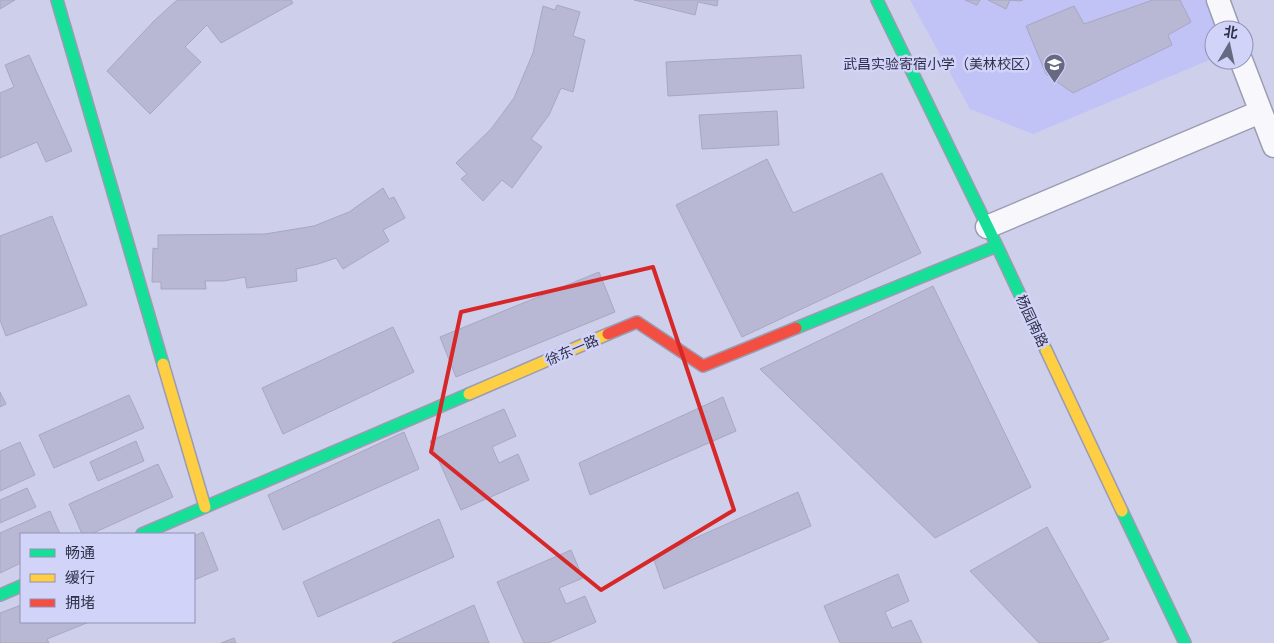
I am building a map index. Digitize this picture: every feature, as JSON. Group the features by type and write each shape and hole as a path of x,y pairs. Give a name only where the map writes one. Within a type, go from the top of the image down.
{"street":[{"path":"57,0 205,507"},
{"name":"杨园南路","path":"877,0 992,236 1184,643"},
{"path":"1218,0 1226,20"},
{"path":"992,236 1268,126 1245,70"},
{"name":"徐东一路","path":"144,533 637,322 703,366 992,236"},
{"path":"0,595 20,586"}],"highlighted area":[{"path":"653,267 734,510 601,590 431,452 461,312"}],"shaded area":[{"name":"武昌实验寄宿小学（美林校区）","path":"910,0 1209,0 1216,20 1204,20 1204,62 1033,134 970,109"}],"building":[{"path":"0,0 15,0 0,9"},
{"path":"177,0 291,0 293,3 221,43 207,25 185,47 201,62 150,114 107,71 154,21"},
{"path":"634,0 718,0 717,6 698,2 695,15"},
{"path":"965,0 980,0 977,5"},
{"path":"988,0 1010,0 1006,9"},
{"path":"1153,0 1180,0 1191,22 1168,35 1172,45 1073,93 1046,74 1026,26 1074,6 1084,24"},
{"path":"557,5 580,12 573,36 585,40 573,92 561,88 549,115 531,139 542,147 512,188 502,180 483,201 461,179 467,174 456,163 491,129 514,98 533,53 543,6 555,10"},
{"path":"29,55 72,151 46,162 37,142 0,158 0,93 14,87 5,65"},
{"path":"801,55 804,88 668,96 666,62"},
{"path":"777,111 779,145 702,149 699,115"},
{"path":"767,159 793,213 882,173 921,253 742,337 676,205"},
{"path":"383,188 389,199 394,197 405,218 383,230 389,241 343,269 336,258 296,269 297,281 247,288 245,277 224,281 205,281 206,289 161,289 161,282 152,282 153,248 158,249 158,235 265,234 314,226 349,212"},
{"path":"52,216 87,305 6,336 0,320 0,236"},
{"path":"599,272 615,312 456,377 440,337"},
{"path":"933,286 1031,487 935,538 760,369"},
{"path":"393,327 414,372 283,434 262,388"},
{"path":"0,392 6,404 0,407"},
{"path":"129,395 144,428 54,468 39,435"},
{"path":"723,397 736,431 590,495 579,463"},
{"path":"504,409 516,436 492,447 499,463 518,454 529,480 461,510 430,441"},
{"path":"404,432 419,469 283,530 268,495"},
{"path":"136,441 144,461 98,481 90,462"},
{"path":"20,442 35,475 0,491 0,451"},
{"path":"158,464 173,497 93,533 82,533 69,504"},
{"path":"27,488 36,507 0,523 0,500"},
{"path":"798,492 811,526 664,589 653,557"},
{"path":"50,511 60,533 20,533 20,563 0,573 0,533"},
{"path":"439,519 454,557 318,617 303,582"},
{"path":"1047,527 1109,639 1099,643 1039,643 970,571"},
{"path":"203,532 218,570 195,580 195,536"},
{"path":"571,550 583,578 559,588 566,604 585,596 596,622 548,643 524,643 497,582"},
{"path":"898,574 909,601 885,612 892,628 911,620 922,643 840,643 824,606"},
{"path":"20,605 20,623 87,623 47,639 49,643 0,643 0,613"},
{"path":"474,605 489,643 392,643"},
{"path":"234,638 236,643 221,643"}],"traffic: fast":[{"path":"57,0 163,364"},
{"path":"877,0 1046,350"},
{"path":"796,328 997,246"},
{"path":"144,533 469,394"},
{"path":"1122,511 1185,643"},
{"path":"0,595 20,586"}],"traffic: slow":[{"path":"469,394 608,334"},
{"path":"1046,350 1122,511"},
{"path":"163,364 205,507"}],"traffic: jam":[{"path":"608,334 637,322 703,366 796,328"}],"place":[{"name":"武昌实验寄宿小学（美林校区）","path":"1055,83"}]}
